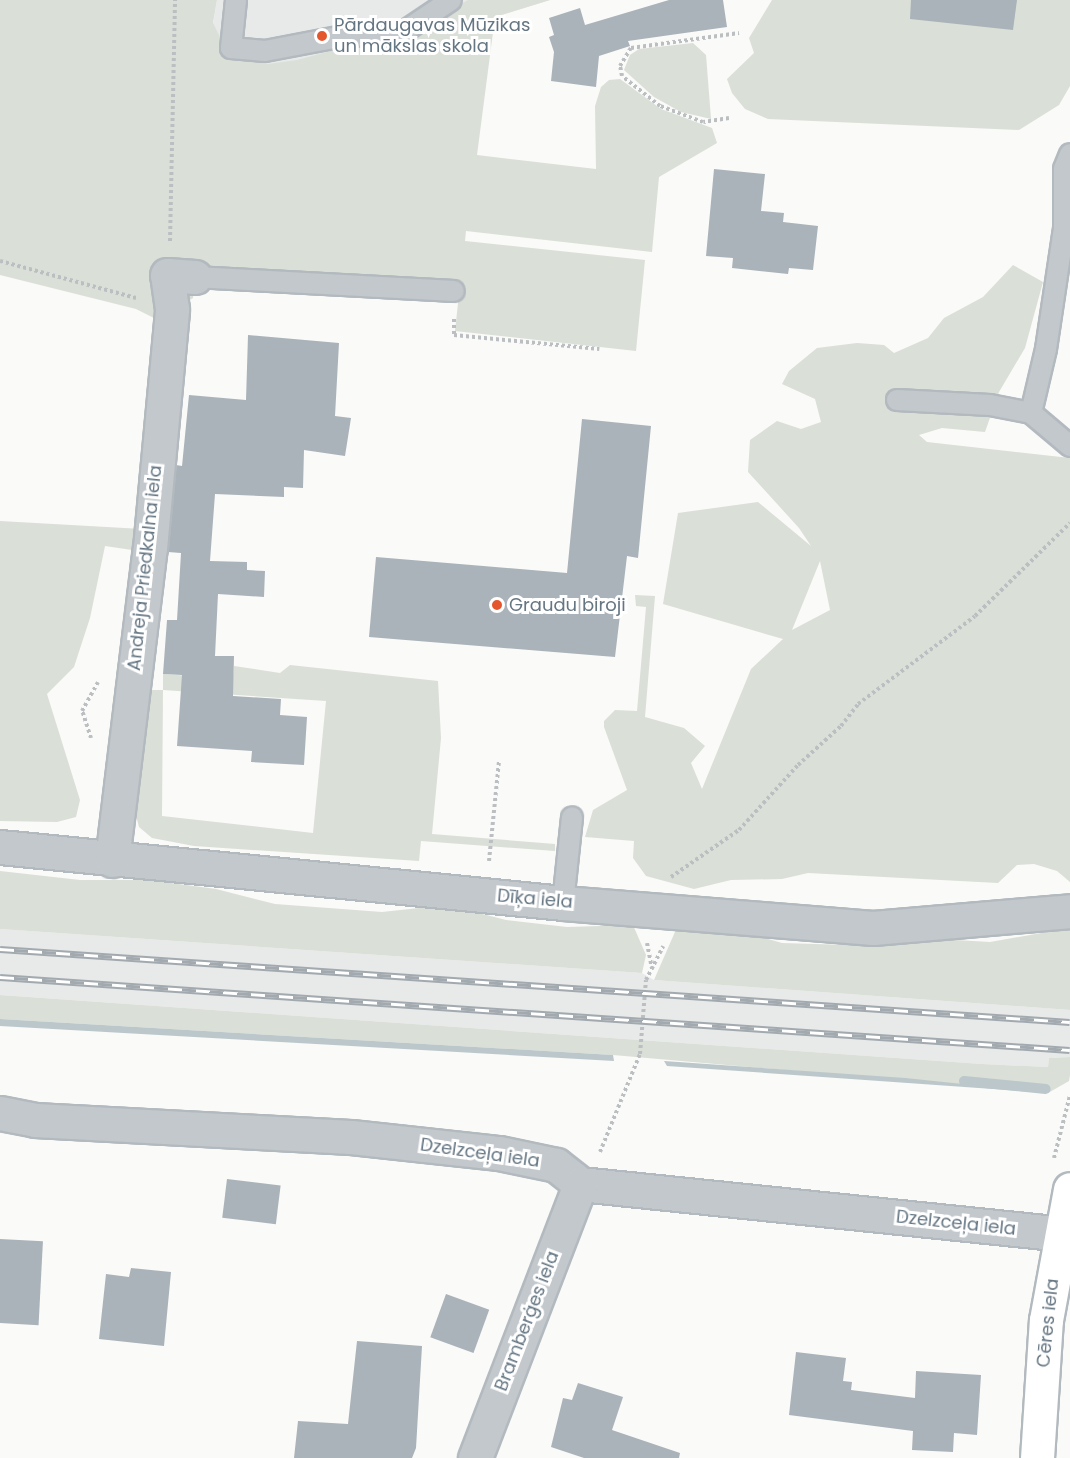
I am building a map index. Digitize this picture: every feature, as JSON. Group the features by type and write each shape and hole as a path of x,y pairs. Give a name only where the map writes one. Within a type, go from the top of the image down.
{"main road":[{"name":"Cēres iela","path":"1037,1458 1046,1320 1060,1233 1070,1191"}],"street":[{"name":"Andreja Priedkalna iela","path":"112,860 150,548 172,309 181,276"},
{"name":"Dīķa iela","path":"0,847 112,860 235,868 563,903 633,906 873,928 1070,911"},
{"name":"Dzelzceļa iela","path":"0,1113 35,1120 351,1137 499,1153 556,1165 584,1185 1060,1233"},
{"name":"Bramberģes iela","path":"475,1458 584,1185"}],"lane":[{"path":"236,0 231,48 265,51 349,35 396,38 451,0"},
{"path":"1031,413 1046,349 1064,229 1064,169 1070,153"},
{"path":"181,276 454,291"},
{"path":"897,400 990,405 1031,413 1070,446"},
{"path":"563,903 572,817"}],"path":[{"path":"175,0 173,203 181,276"},
{"path":"729,118 703,122 660,106 622,76 620,66 631,48 739,33"},
{"path":"0,261 172,309"},
{"path":"454,291 454,335 599,349"},
{"path":"633,906 739,830 798,765 841,726 858,704 975,616 1070,523"},
{"path":"486,895 499,760"},
{"path":"584,1185 634,1071 641,1046 646,980 673,929 677,910"}],"shaded area":[{"path":"0,0 217,0 213,23 225,47 268,64 297,60 349,46 375,48 399,40 468,0 550,0 495,17 477,155 596,169 595,106 601,87 609,80 620,79 661,109 712,128 717,143 659,177 652,252 466,231 465,241 645,260 636,351 455,331 460,285 196,266 193,298 158,320 136,309 0,275"},
{"name":"Pārdaugavas Mūzikas un mākslas skola","path":"217,0 550,0 199,109"},
{"path":"772,0 1070,0 1070,86 1059,105 1019,130 768,119 745,109 732,93 727,79 754,53 749,38"},
{"path":"693,43 706,55 711,119 681,112 654,97 624,70 630,55 639,49"},
{"path":"1013,265 1043,282 1025,348 999,392 985,432 942,428 919,435 927,442 1070,458 1070,882 1057,871 1034,864 1017,865 998,883 808,873 782,879 731,880 694,889 646,876 633,858 634,841 585,837 593,810 627,790 604,727 604,721 615,710 637,711 646,607 636,606 635,595 655,596 645,717 684,728 705,746 691,763 702,789 751,669 783,639 663,604 678,513 758,502 811,546 799,528 748,472 750,440 777,421 801,429 821,422 815,399 782,384 789,371 817,348 857,343 884,345 894,353 928,338 944,318 983,297","holes":["820,561 830,610 792,630"]},
{"path":"0,521 142,529 139,551 105,546 90,618 74,667 47,694 80,800 76,817 57,822 0,821"},
{"path":"290,665 438,681 441,738 432,834 555,844 555,851 421,841 419,861 194,846 152,838 139,827 134,808 145,690 163,690 163,674 233,679 234,666 280,673","holes":["163,690 326,701 313,833 162,816"]},
{"path":"0,871 80,880 149,880 216,889 275,904 382,912 447,905 506,920 567,927 633,925 646,955 642,973 0,929"},
{"path":"678,925 722,926 782,943 848,945 939,939 990,942 1070,928 1070,1010 654,980"},
{"path":"0,929 642,973 654,980 1070,1010 1070,1057 1049,1058 1048,1067 982,1064 0,995"},
{"path":"0,995 982,1064 1048,1067 1049,1058 1070,1057 1070,1075 1069,1081 1048,1093 613,1055 0,1019"},
{"path":"0,1019 613,1055 614,1061 0,1026"},
{"path":"664,1061 905,1078 1048,1093 667,1066"}],"building":[{"path":"669,0 723,0 727,27 628,41 630,46 599,56 596,87 551,81 554,52 549,37 554,35 549,18 580,8 585,25"},
{"path":"911,0 1017,0 1013,30 910,19"},
{"path":"714,169 765,174 761,211 784,213 783,222 818,226 813,270 789,268 788,274 732,268 733,258 706,256"},
{"path":"248,335 339,343 335,416 351,418 345,456 304,450 303,488 284,487 284,497 215,494 210,561 247,562 247,570 265,571 264,597 218,594 215,656 234,656 233,696 281,699 280,715 307,717 304,765 251,762 252,751 177,746 182,675 163,674 167,620 177,620 181,553 168,552 176,465 182,466 189,395 246,400"},
{"name":"Graudu biroji","path":"582,419 651,426 638,558 627,556 615,657 369,637 376,557 567,573"},
{"path":"227,1179 281,1186 276,1224 222,1218"},
{"path":"0,1239 43,1241 39,1325 0,1323"},
{"path":"131,1268 171,1272 164,1346 99,1339 106,1274 129,1277"},
{"path":"446,1294 489,1310 473,1353 430,1337"},
{"path":"357,1341 422,1346 416,1448 412,1458 294,1458 298,1421 348,1424"},
{"path":"796,1352 846,1358 843,1381 852,1382 851,1390 915,1398 916,1371 981,1375 977,1435 954,1433 953,1452 912,1450 913,1431 789,1415"},
{"path":"578,1383 623,1397 612,1430 680,1453 679,1458 584,1458 551,1447 563,1398 572,1400"}],"waterway":[{"path":"964,1081 1046,1089"}],"railway":[{"path":"0,949 1070,1022"},
{"path":"0,977 1070,1050"}],"place":[{"name":"Pārdaugavas Mūzikas un mākslas skola","path":"322,36"},
{"name":"Graudu biroji","path":"497,605"}]}
